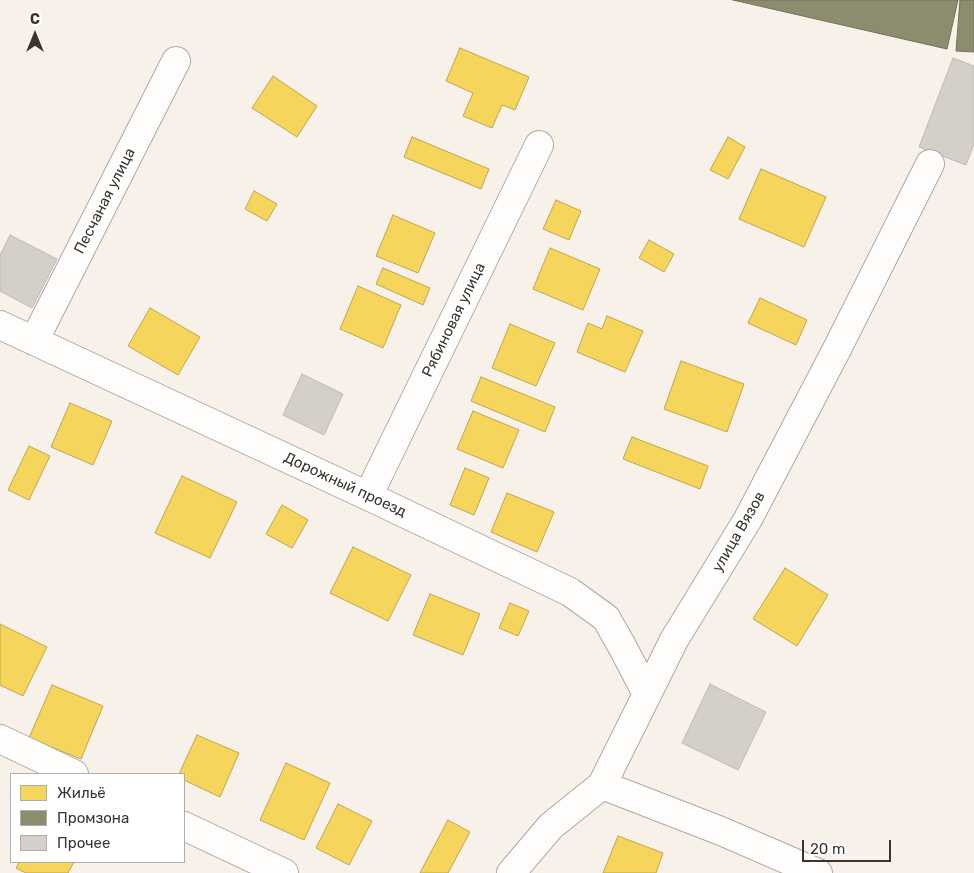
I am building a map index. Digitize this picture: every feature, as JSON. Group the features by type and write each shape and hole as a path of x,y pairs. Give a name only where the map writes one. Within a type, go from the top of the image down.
{"street":[{"name":"Песчаная улица","path":"34,341 176,60"},
{"name":"Рябиновая улица","path":"368,496 539,145"},
{"name":"улица Вязов","path":"511,873 551,826 602,785 674,640 753,510 930,164"},
{"name":"Дорожный проезд","path":"0,325 570,592 606,618 647,694"},
{"path":"0,739 72,773"},
{"path":"602,785 721,831 818,873"},
{"path":"185,826 284,873"}],"building: Жильё":[{"path":"460,48 529,77 515,110 502,105 492,128 463,116 473,93 446,81"},
{"path":"273,76 317,106 297,137 252,108"},
{"path":"412,137 489,169 481,189 404,157"},
{"path":"728,137 745,147 728,179 710,170"},
{"path":"761,169 826,197 804,247 739,219"},
{"path":"254,191 277,204 267,221 245,209"},
{"path":"556,200 581,211 569,240 543,229"},
{"path":"393,215 435,233 418,273 376,256"},
{"path":"649,240 674,254 664,272 639,258"},
{"path":"550,248 600,269 583,310 533,289"},
{"path":"383,268 430,288 423,305 376,284"},
{"path":"358,286 401,305 383,348 340,329"},
{"path":"760,298 807,320 796,345 748,323"},
{"path":"150,308 200,337 178,375 128,346"},
{"path":"607,316 643,331 625,372 577,352 588,323 602,329"},
{"path":"510,324 555,343 536,386 492,368"},
{"path":"681,361 744,384 727,432 664,409"},
{"path":"481,377 555,407 545,432 471,401"},
{"path":"70,403 112,421 93,465 51,447"},
{"path":"473,411 519,430 503,468 457,449"},
{"path":"632,437 708,466 700,489 623,459"},
{"path":"29,446 50,456 29,500 8,490"},
{"path":"465,468 489,478 474,515 450,505"},
{"path":"182,476 237,502 210,558 155,533"},
{"path":"507,493 554,512 537,552 491,532"},
{"path":"282,505 308,520 292,548 266,534"},
{"path":"353,547 411,575 388,621 330,593"},
{"path":"785,568 828,595 797,646 753,619"},
{"path":"430,594 480,614 463,655 413,635"},
{"path":"510,603 529,611 518,636 499,628"},
{"path":"0,624 47,647 23,696 0,685"},
{"path":"52,685 103,706 81,759 29,738"},
{"path":"197,735 239,753 220,797 185,780 185,773 179,773"},
{"path":"286,763 330,783 304,840 260,820"},
{"path":"338,804 372,821 349,865 316,848"},
{"path":"448,820 470,832 448,873 420,873"},
{"path":"618,836 663,853 656,873 603,873"},
{"path":"18,863 73,863 68,873 26,873 16,868"}],"building: Промзона":[{"path":"733,0 958,0 947,49"},
{"path":"960,0 974,0 974,52 956,51"}],"building: Прочее":[{"path":"953,58 974,66 974,144 966,165 919,147"},
{"path":"10,235 57,259 32,308 0,291 0,255"},
{"path":"302,374 343,394 324,435 283,415"},
{"path":"710,684 766,712 738,770 682,743"}]}
